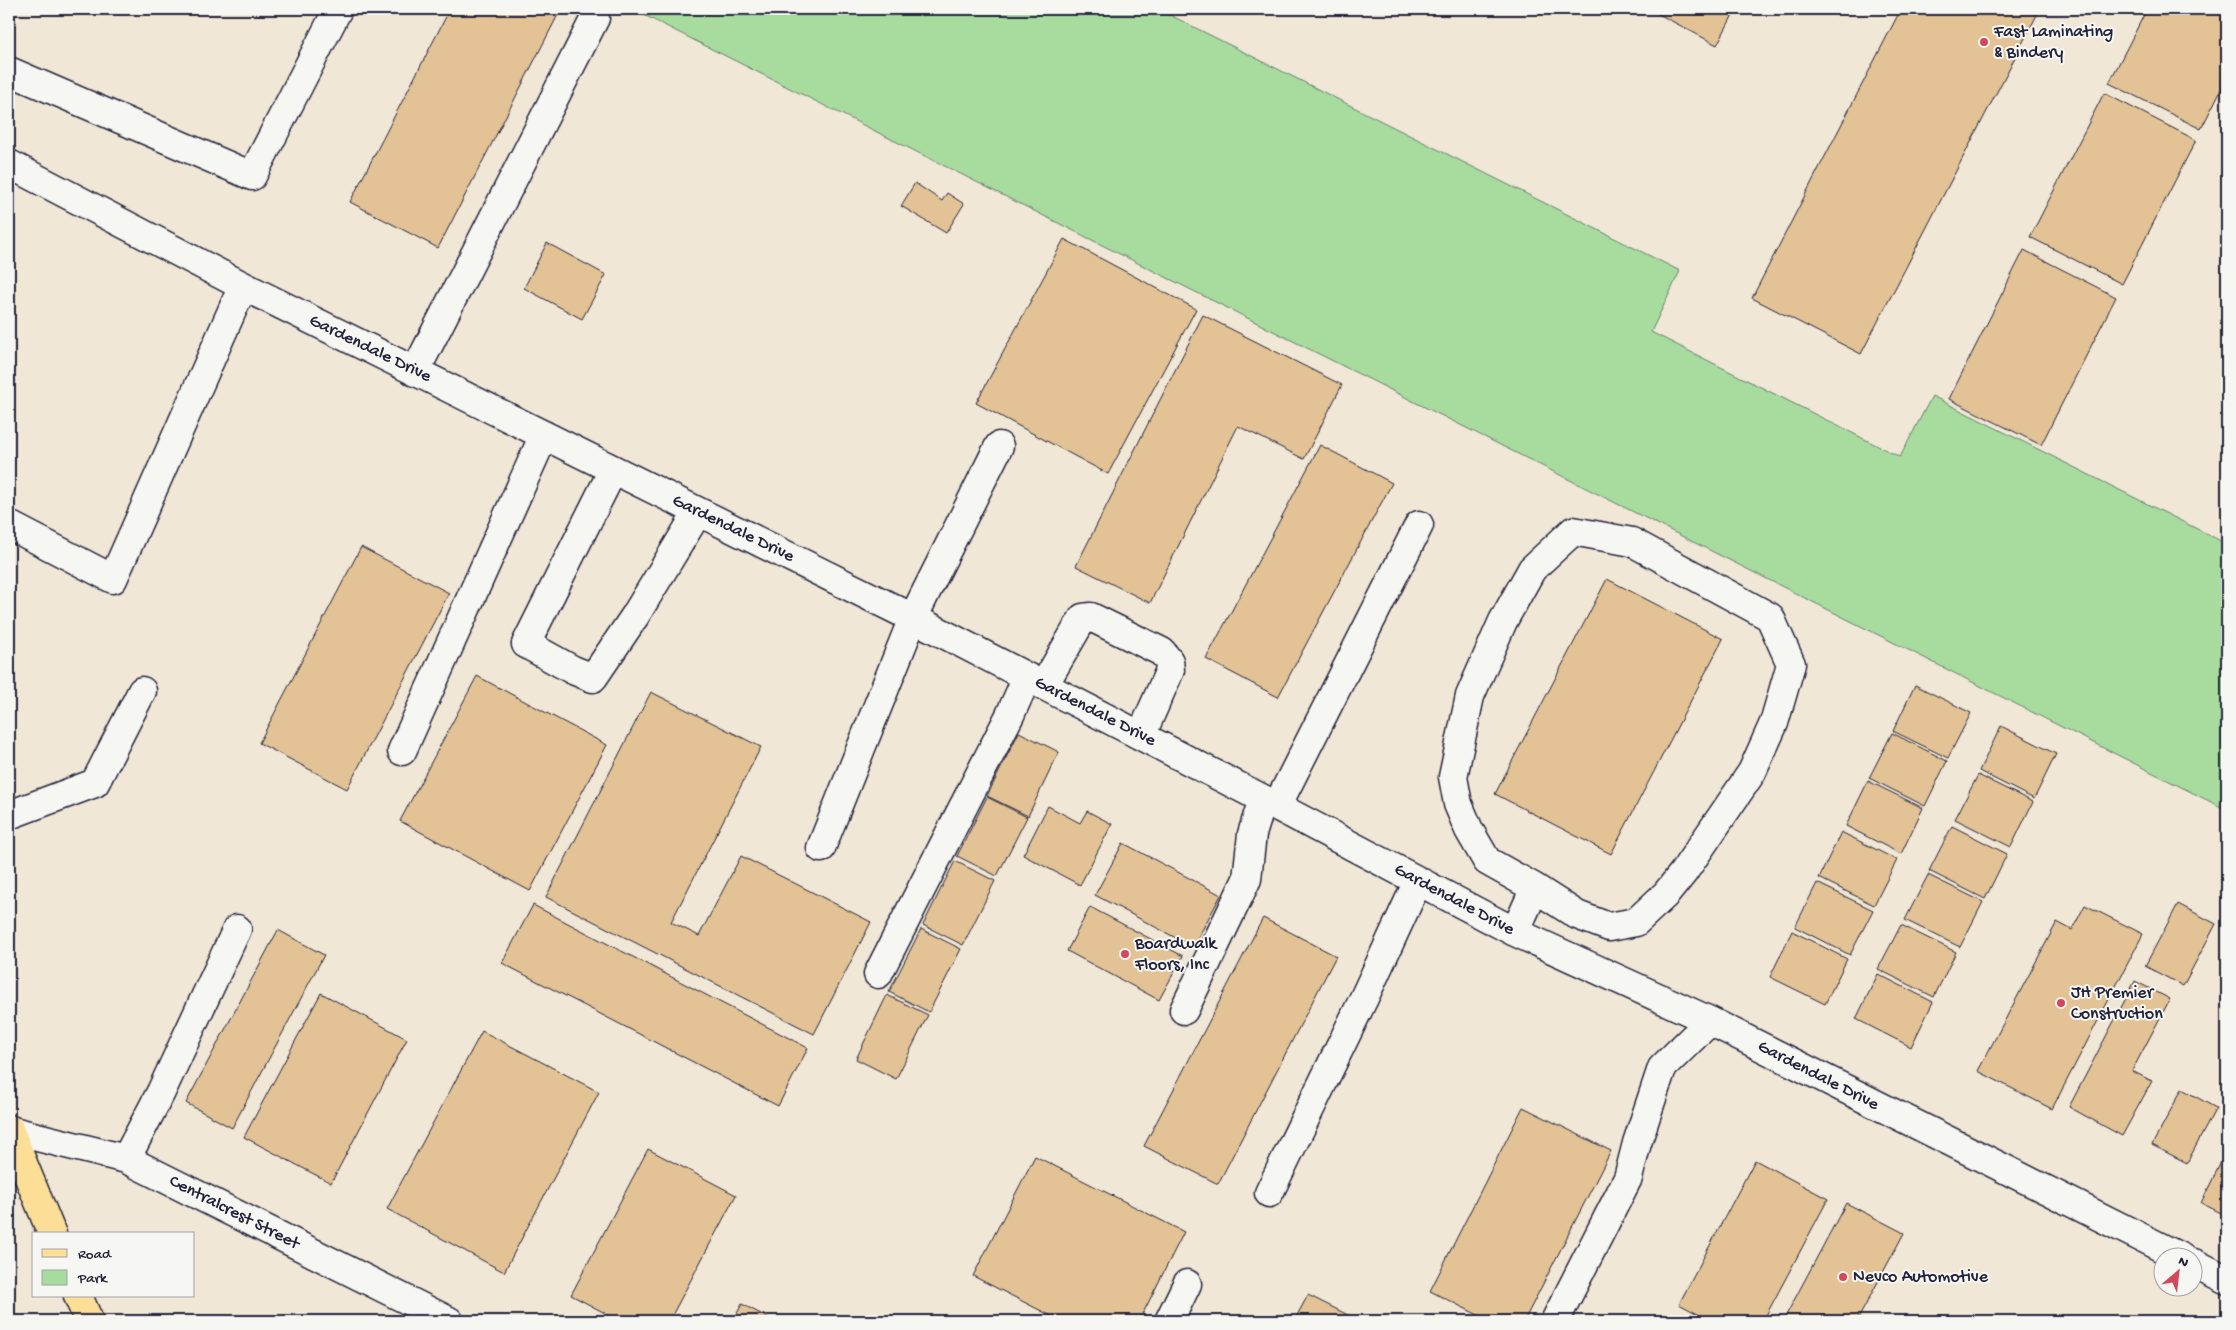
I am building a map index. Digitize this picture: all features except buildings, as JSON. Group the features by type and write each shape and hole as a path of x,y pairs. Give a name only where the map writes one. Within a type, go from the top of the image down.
{"main road":[{"path":"9,1130 51,1232"},
{"path":"79,1298 88,1321"}],"street":[{"path":"9,71 252,176 338,9"},
{"path":"415,372 595,18"},
{"name":"Gardendale Drive","path":"9,164 243,286 913,618 1270,802 1515,932 1710,1021 2162,1248"},
{"path":"9,525 113,578 243,286"},
{"path":"402,751 544,435"},
{"path":"821,848 913,618 1000,446"},
{"path":"613,470 526,644 573,670 593,678 636,616 698,512"},
{"path":"1184,1010 1247,879 1252,834 1419,525"},
{"path":"1573,531 1632,542 1770,617 1791,664 1774,723 1752,772 1683,873 1666,894 1636,922 1610,927 1577,915 1535,888 1487,861 1469,830 1458,804 1453,777 1470,696 1503,621 1532,569 1573,531"},
{"path":"878,974 1010,715 1083,618 1091,617 1162,652 1169,661 1170,670 1141,736"},
{"path":"9,815 95,783 142,690"},
{"path":"1269,1193 1364,998 1418,881"},
{"path":"1515,932 1535,888"},
{"path":"126,1159 161,1092 237,929"},
{"path":"1555,1321 1628,1178 1637,1143 1662,1068 1710,1021"},
{"name":"Centralcrest Street","path":"9,1130 126,1159 450,1321"},
{"path":"2204,1268 2227,1280"},
{"path":"1169,1321 1187,1284"}],"green space":[{"path":"632,9 1158,9 1680,271 1651,332 1900,457 1932,396 2227,544 2227,810"}],"place":[{"name":"Fast Laminating & Bindery","path":"1984,42"},
{"name":"Boardwalk Floors, Inc","path":"1125,954"},
{"name":"JH Premier Construction","path":"2061,1003"},
{"name":"Nevco Automotive","path":"1843,1277"}]}
